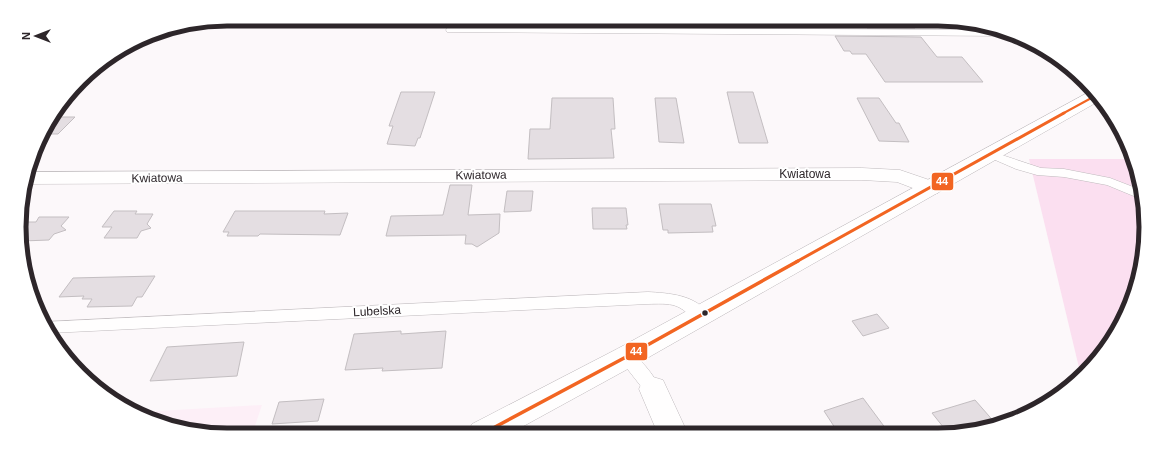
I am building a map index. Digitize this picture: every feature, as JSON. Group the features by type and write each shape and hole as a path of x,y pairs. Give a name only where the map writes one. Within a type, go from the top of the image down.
{"street":[{"path":"493,428 626,357 1092,98"},
{"name":"Kwiatowa","path":"32,178 537,174 862,174 900,176 931,188"},
{"path":"653,389 670,428"}],"lane":[{"path":"450,30 990,33"},
{"path":"990,154 1020,166 1041,172 1064,173 1110,182 1136,192"},
{"name":"Lubelska","path":"52,326 648,298 680,300 701,315"},
{"path":"626,357 644,376 653,389"}],"shaded area":[{"path":"1029,159 1127,159 1132,175 1139,214 1139,240 1132,279 1124,304 1112,328 1089,360 1079,370"},
{"path":"262,405 254,428 214,428 175,421 147,412"}],"building":[{"path":"866,26 913,26 915,28 867,28"},
{"path":"835,36 921,37 937,57 962,57 983,82 885,82 866,54 852,54 850,51 844,51"},
{"path":"401,92 435,92 420,138 418,138 415,146 387,144 393,126 389,126"},
{"path":"727,92 753,92 768,143 739,143"},
{"path":"552,98 613,98 615,129 611,129 614,158 528,159 530,129 550,129"},
{"path":"655,98 676,98 684,143 659,142"},
{"path":"857,98 879,98 896,123 899,123 909,142 879,141"},
{"path":"59,117 75,117 58,134 49,134"},
{"path":"450,185 472,185 468,215 500,214 499,233 477,247 472,244 465,244 466,235 386,236 391,216 443,215"},
{"path":"507,191 533,191 531,211 504,212"},
{"path":"659,204 711,204 716,226 712,226 713,232 668,233 668,230 663,230"},
{"path":"592,208 626,208 627,229 593,229"},
{"path":"114,211 137,211 135,214 153,214 147,224 151,228 141,231 137,238 104,238 112,227 102,227"},
{"path":"235,211 325,211 324,214 348,213 340,235 260,234 258,236 227,236 229,232 223,232"},
{"path":"39,217 69,217 61,226 66,230 54,234 49,240 26,241 26,222 36,222"},
{"path":"155,276 142,297 137,297 132,306 87,307 92,299 82,299 84,296 59,297 73,278"},
{"path":"877,314 889,328 863,336 852,321"},
{"path":"401,331 401,334 446,331 442,368 382,371 383,368 345,370 354,334"},
{"path":"244,342 237,376 150,381 167,347"},
{"path":"863,398 885,428 835,428 824,411"},
{"path":"324,399 318,421 272,424 279,402"},
{"path":"975,400 993,420 977,424 944,428 932,413"}],"transit line":[{"name":"44","path":"493,428 626,357 1092,98"}]}
